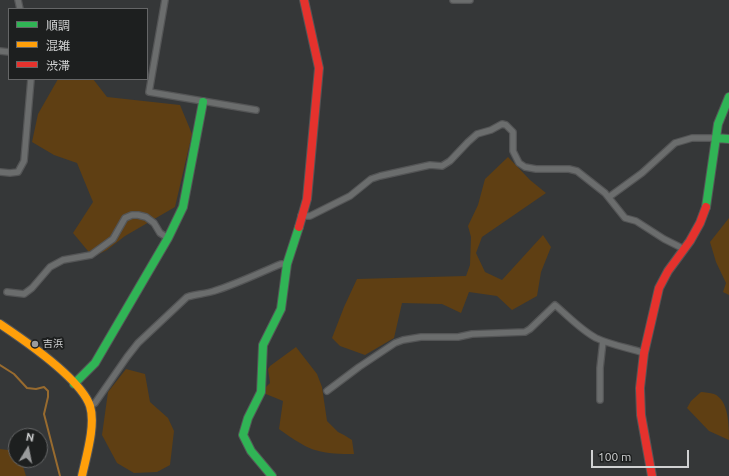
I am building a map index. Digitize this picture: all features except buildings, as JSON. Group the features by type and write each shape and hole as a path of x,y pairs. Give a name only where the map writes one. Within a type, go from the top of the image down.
{"street":[{"path":"165,0 149,92 256,110"},
{"path":"272,476 251,451 243,435 248,418 261,392 263,345 281,309 287,264 307,199 310,178 319,68 304,0"},
{"path":"453,0 470,0"},
{"path":"0,172 18,172 24,161 30,80"},
{"path":"652,476 641,415 640,388 644,352 659,288 668,271 700,223 706,206 718,124 729,97"},
{"path":"74,384 95,363 168,238 183,207 203,102"},
{"path":"301,216 310,216 350,196 371,179 430,165 442,166 450,162 477,134 491,130 502,124 513,132 513,151 519,163 525,167 569,169 577,171 609,197 625,218 636,221 664,239 684,249"},
{"path":"609,197 642,173 675,143 692,138 729,139"},
{"path":"7,292 24,294 32,288 50,268 63,260 91,255 113,239 125,218 132,215 146,217 154,223 160,233 168,238"},
{"path":"90,406 95,403 127,356 187,297 212,292 281,264 287,264"},
{"path":"327,391 359,367 396,343 421,337 458,338 472,334 525,332 530,330 555,305 588,333 603,341 644,352"},
{"path":"0,324 29,344 74,384 82,392 90,406 90,430 82,476"},
{"path":"600,400 600,368 603,341"}],"shaded area":[{"path":"57,80 94,80 107,97 180,105 192,134 175,207 125,236 107,250 93,257 73,233 93,202 77,163 54,155 32,142 38,114"},
{"path":"508,157 530,180 546,193 482,237 476,253 485,272 502,280 543,235 551,247 541,272 537,296 512,310 497,296 469,292 461,313 442,304 402,303 394,338 365,355 340,346 332,338 357,279 466,276 470,265 471,237 468,226 478,205 485,179"},
{"path":"729,218 729,295 723,292 726,283 716,262 710,242"},
{"path":"296,347 317,374 322,387 327,421 338,432 352,440 354,454 329,453 311,449 279,429 283,401 261,392 270,383 268,369 270,366"},
{"path":"126,369 145,374 150,402 168,418 174,431 170,465 157,472 134,473 117,463 102,435 108,392"},
{"path":"701,392 714,394 723,402 727,414 729,440 709,431 687,408 691,401"},
{"path":"0,449 8,450 8,468 24,468 26,476 0,476"}],"waterway":[{"path":"0,365 14,374 27,388 36,389 44,387 48,391 44,414 60,476"}],"traffic: fast":[{"path":"706,207 718,124 729,97"},
{"path":"74,384 95,363 168,238 183,207 203,102"},
{"path":"716,138 729,139"},
{"path":"272,476 251,451 243,435 248,418 261,392 263,345 281,309 287,264 299,227"}],"traffic: slow":[{"path":"0,324 51,361 64,372 85,395 90,406 92,422 90,441 82,476"}],"traffic: jam":[{"path":"299,227 307,199 319,68 304,0"},
{"path":"652,476 641,415 640,388 644,353 659,288 668,271 690,241 700,223 706,207"}],"place":[{"name":"吉浜","path":"35,344"}]}
